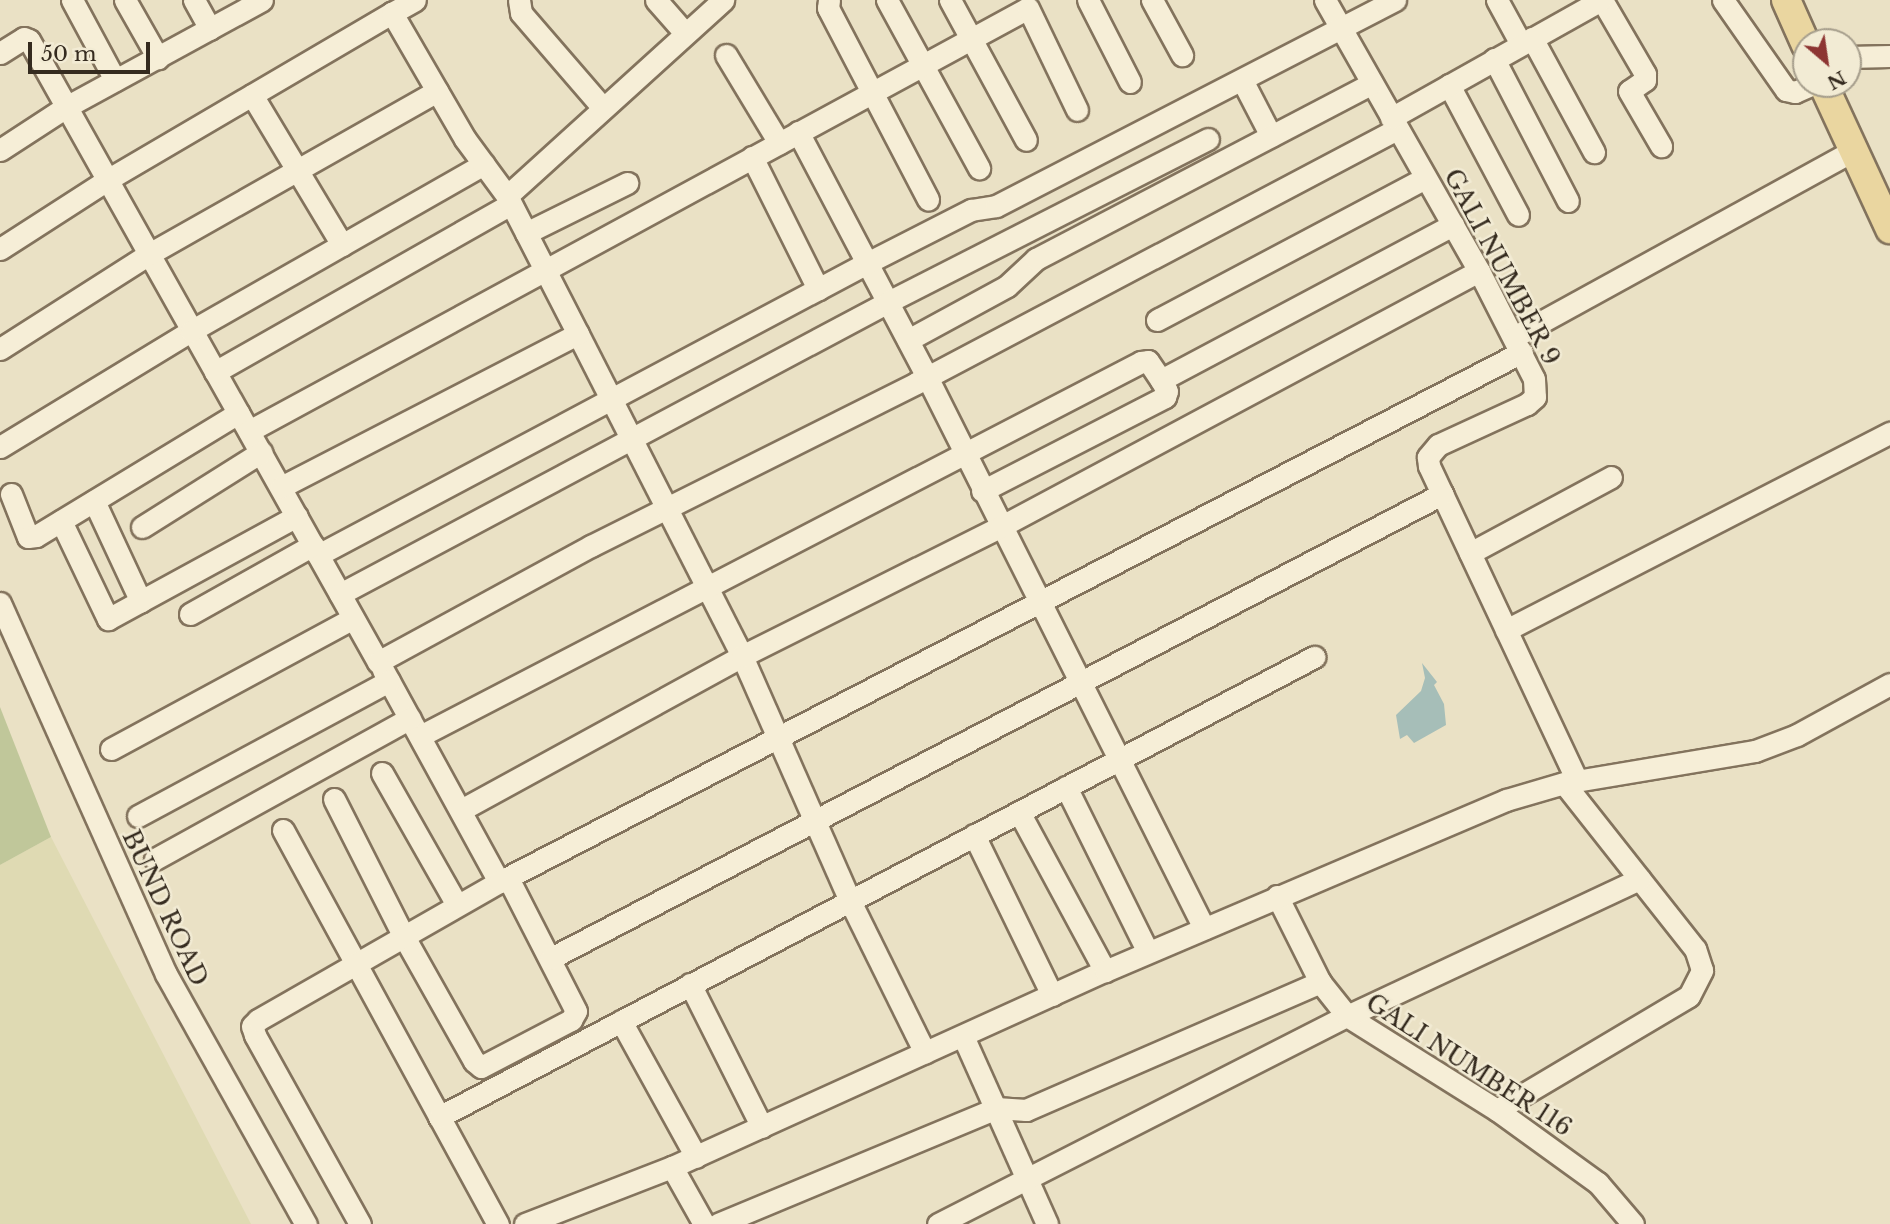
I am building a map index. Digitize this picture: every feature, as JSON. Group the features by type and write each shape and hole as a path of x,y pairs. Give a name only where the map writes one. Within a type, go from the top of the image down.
{"main road":[{"path":"1786,0 1798,28"},
{"path":"1804,0 1817,28"},
{"path":"1829,98 1890,229"},
{"path":"1849,98 1890,187"}],"street":[{"path":"72,0 115,80"},
{"path":"125,0 158,58"},
{"path":"194,0 210,29"},
{"path":"0,249 107,180 415,0"},
{"path":"520,0 521,13 603,108"},
{"path":"656,0 685,33"},
{"path":"215,372 509,200 603,108 723,0"},
{"path":"830,0 828,8 929,199"},
{"path":"887,0 979,168"},
{"path":"950,0 1026,140"},
{"path":"1088,0 1130,82"},
{"path":"1152,0 1182,55"},
{"name":"GALI NUMBER 9","path":"1325,0 1479,271 1534,379 1535,397 1433,450 1429,466 1506,630 1570,782 1699,958 1702,970 1698,983 1689,996 1497,1110"},
{"path":"190,614 613,398 971,210 996,206 1343,30 1395,0"},
{"path":"1497,0 1526,41 1594,152"},
{"path":"378,662 665,509 927,377 1394,123 1449,85 1526,41 1574,6 1602,0 1645,74 1645,80 1629,91 1661,146"},
{"path":"1723,0 1786,90 1792,89"},
{"path":"0,150 66,107 210,29 251,3"},
{"path":"11,494 28,537 244,422 546,271 1032,3 1077,110"},
{"path":"393,13 437,91 509,200 613,398 703,587 742,656 780,737 813,821 925,1053"},
{"path":"0,53 27,38 461,810 551,958 575,1004 575,1016 481,1067 403,935 334,799"},
{"path":"726,55 779,143"},
{"path":"1862,57 1890,56"},
{"path":"1494,59 1567,201"},
{"path":"1242,80 1271,136"},
{"path":"908,340 1007,286 1036,259 1372,83"},
{"path":"1449,85 1518,215"},
{"path":"0,349 149,254 437,91"},
{"path":"252,95 342,245"},
{"path":"798,132 927,377 1000,527 1204,928"},
{"path":"340,594 888,302 1208,139"},
{"path":"359,1224 252,1026 353,964 503,880 1039,602 1518,344 1853,151"},
{"path":"752,157 818,289"},
{"path":"0,447 191,331 484,164"},
{"path":"1157,320 1425,178"},
{"path":"526,233 627,183"},
{"path":"1161,380 1452,225"},
{"path":"461,810 742,656 1000,527 1479,271"},
{"path":"281,487 578,334"},
{"path":"155,859 415,727 703,587 1140,362 1151,363 1167,391 1165,397 982,491"},
{"path":"1506,630 1890,433"},
{"path":"142,527 261,452"},
{"path":"1470,553 1611,477"},
{"path":"551,958 1442,494"},
{"path":"94,501 141,602"},
{"path":"61,521 105,618 141,602 297,516"},
{"name":"BUND ROAD","path":"0,603 166,974 306,1224"},
{"path":"111,748 353,618"},
{"path":"439,1117 1314,657"},
{"path":"138,816 389,681"},
{"path":"525,1224 585,1215 672,1167 1105,971 1506,800 1570,782 1755,751 1797,735 1890,684"},
{"path":"382,774 457,905"},
{"path":"1066,787 1148,952"},
{"path":"1019,812 1105,971"},
{"path":"283,830 353,964 498,1224"},
{"path":"974,835 1052,995"},
{"path":"938,1224 1347,1016 1640,879"},
{"name":"GALI NUMBER 116","path":"1277,896 1320,982 1347,1016 1497,1110 1598,1183 1633,1224"},
{"path":"718,1224 996,1108 1026,1110 1320,982"},
{"path":"690,984 762,1127"},
{"path":"621,1021 696,1157"},
{"path":"963,1035 1025,1180 1047,1224"},
{"path":"672,1167 704,1224"}],"shaded area":[{"path":"51,837 251,1224 0,1224 0,865"}],"green space":[{"path":"0,707 51,837 0,865"}],"water":[{"path":"1422,663 1437,682 1434,685 1444,704 1446,725 1414,743 1407,735 1400,739 1396,715 1421,691 1425,678"}]}
